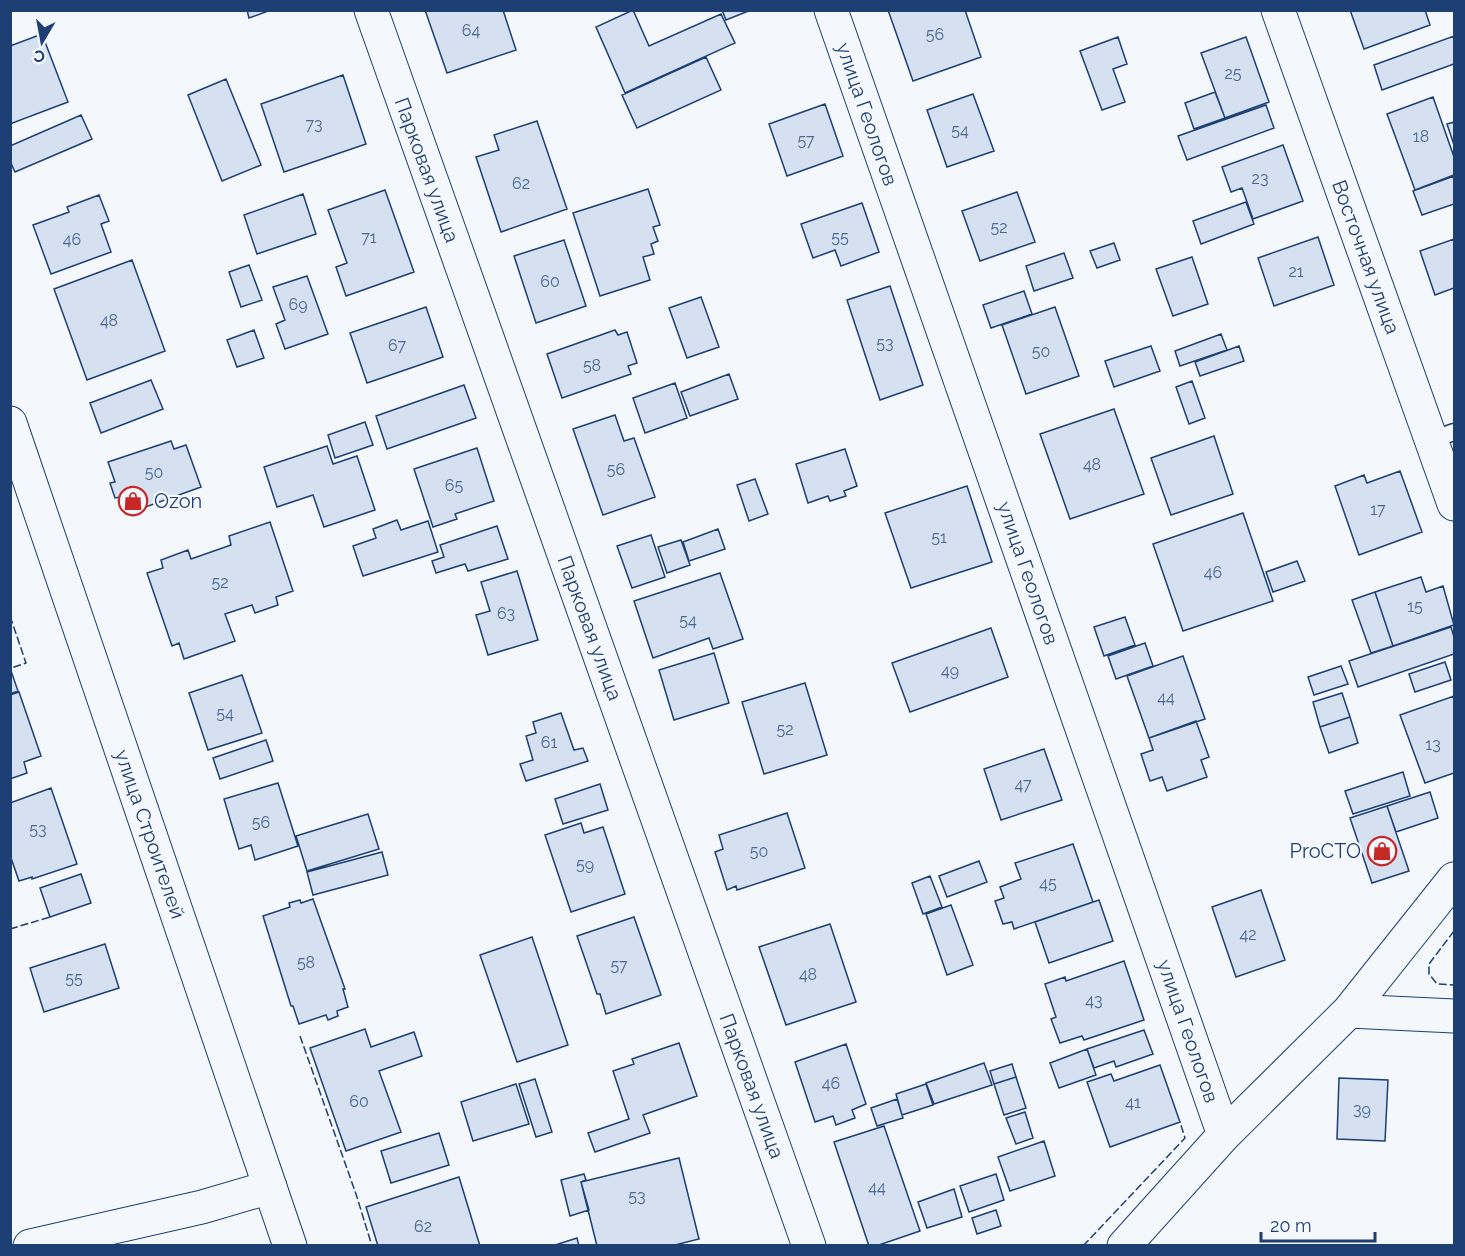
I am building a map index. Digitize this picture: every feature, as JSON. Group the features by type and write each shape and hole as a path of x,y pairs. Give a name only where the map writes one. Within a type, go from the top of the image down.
{"street":[{"name":"Парковая улица","path":"370,10 808,1245"},
{"name":"улица Геологов","path":"831,10 1224,1135"},
{"name":"Восточная улица","path":"1278,10 1443,436 1455,504"},
{"name":"улица Строителей","path":"10,423 290,1245"},
{"path":"1124,1245 1224,1135 1349,1011 1455,879"},
{"path":"1349,1011 1455,1016"},
{"path":"30,1245 202,1207 270,1187"}],"building":[{"path":"247,10 271,10 249,18"},
{"path":"425,10 503,10 516,50 447,73"},
{"path":"633,10 649,46 721,14 735,43 625,93 596,27"},
{"path":"722,10 751,10 726,20"},
{"path":"888,10 965,10 981,57 913,81"},
{"path":"1350,10 1425,10 1430,25 1364,49"},
{"path":"42,34 68,102 10,124 10,46"},
{"path":"1454,36 1454,64 1382,90 1374,65"},
{"path":"1118,37 1127,64 1113,69 1125,102 1102,110 1080,51"},
{"path":"1246,37 1269,102 1225,118 1201,53"},
{"path":"706,57 721,90 637,128 622,95"},
{"path":"343,75 366,144 284,172 261,104"},
{"path":"226,79 261,165 222,181 188,95"},
{"path":"1215,92 1225,118 1194,129 1185,103"},
{"path":"973,94 994,151 947,167 927,110"},
{"path":"1433,97 1454,157 1454,175 1415,190 1387,114"},
{"path":"825,104 843,156 787,176 769,124"},
{"path":"1266,105 1274,128 1187,160 1178,136"},
{"path":"81,115 92,139 15,172 10,161 10,146"},
{"path":"537,121 567,209 501,232 476,157 499,150 494,135"},
{"path":"1454,122 1454,145 1447,124"},
{"path":"1283,145 1303,201 1253,219 1242,188 1231,192 1222,167"},
{"path":"1454,176 1454,204 1422,215 1413,191"},
{"path":"648,189 660,225 653,227 658,241 651,244 654,254 643,257 650,280 600,296 573,213"},
{"path":"385,190 414,272 346,296 336,267 347,263 328,210"},
{"path":"1017,192 1035,242 980,261 962,211"},
{"path":"303,194 316,234 257,254 244,215"},
{"path":"99,195 109,221 101,224 111,252 51,274 33,225 69,212 67,207"},
{"path":"1246,202 1254,224 1201,244 1193,221"},
{"path":"862,203 879,252 841,266 835,250 813,258 801,224"},
{"path":"1318,237 1334,285 1274,306 1258,258"},
{"path":"1454,239 1454,288 1435,295 1420,251"},
{"path":"564,240 586,306 536,323 514,256"},
{"path":"1114,243 1120,260 1097,268 1090,251"},
{"path":"1064,253 1073,278 1034,291 1026,266"},
{"path":"1192,257 1208,304 1173,316 1156,269"},
{"path":"132,260 165,351 87,380 54,289"},
{"path":"249,265 262,300 241,307 229,272"},
{"path":"307,276 328,334 285,349 276,324 285,320 273,287"},
{"path":"890,286 923,385 880,400 847,300"},
{"path":"1024,291 1032,314 991,328 983,305"},
{"path":"701,297 719,347 687,358 669,308"},
{"path":"426,307 443,357 367,383 350,333"},
{"path":"1055,307 1079,376 1026,394 1002,325"},
{"path":"254,330 264,358 237,367 227,340"},
{"path":"615,330 618,335 627,332 637,363 628,366 631,374 562,398 547,354"},
{"path":"1221,334 1227,350 1180,366 1175,351"},
{"path":"1151,346 1160,371 1114,387 1105,361"},
{"path":"1239,346 1244,361 1200,376 1195,362"},
{"path":"729,374 738,399 690,416 681,392"},
{"path":"151,380 163,409 101,433 90,403"},
{"path":"1192,381 1205,418 1189,424 1176,387"},
{"path":"675,383 687,418 645,433 633,398"},
{"path":"464,385 476,418 387,449 376,416"},
{"path":"1114,409 1144,494 1070,519 1040,434"},
{"path":"615,415 624,441 634,438 655,497 603,515 573,429"},
{"path":"365,422 373,445 335,458 328,435"},
{"path":"1214,436 1233,494 1171,515 1151,458"},
{"path":"171,441 174,449 186,445 201,487 126,514 120,497 115,498 110,483 115,482 108,462"},
{"path":"327,446 333,464 357,456 375,510 324,527 313,495 277,507 264,467"},
{"path":"477,448 494,501 455,514 457,519 433,527 414,469"},
{"path":"845,449 857,486 844,491 846,496 830,501 828,496 808,503 796,464"},
{"path":"1400,471 1422,532 1359,555 1335,486 1364,475 1367,483"},
{"path":"755,479 768,514 749,521 737,485"},
{"path":"967,486 992,562 911,588 885,513"},
{"path":"1243,513 1273,601 1183,631 1153,544"},
{"path":"397,520 401,530 428,521 438,552 363,576 353,546 376,538 373,529"},
{"path":"270,522 293,591 276,597 278,605 255,613 252,605 225,614 235,641 184,659 179,643 172,646 147,573 163,568 161,560 188,550 191,559 231,545 229,536"},
{"path":"497,526 508,559 468,571 465,564 436,573 432,561 444,557 440,545"},
{"path":"718,529 725,549 689,561 683,542"},
{"path":"651,535 665,577 632,588 617,546"},
{"path":"681,540 690,565 667,573 658,547"},
{"path":"1297,561 1305,581 1273,592 1266,572"},
{"path":"517,571 538,640 488,655 476,615 490,611 481,582"},
{"path":"720,573 743,639 713,649 709,638 653,658 634,601"},
{"path":"1421,577 1426,592 1443,586 1454,625 1393,646 1375,592"},
{"path":"1375,592 1393,646 1371,653 1352,600"},
{"path":"1125,617 1135,645 1104,656 1094,627"},
{"path":"1451,627 1454,637 1454,654 1358,687 1349,661"},
{"path":"991,628 1008,677 910,712 892,663"},
{"path":"1145,643 1153,666 1116,679 1108,656"},
{"path":"714,653 729,703 674,720 659,670"},
{"path":"1183,656 1205,719 1149,738 1127,676"},
{"path":"1445,662 1451,680 1415,692 1409,674"},
{"path":"1341,666 1348,684 1314,695 1308,677"},
{"path":"10,668 18,691 10,694"},
{"path":"242,675 262,733 208,750 189,693"},
{"path":"805,683 827,755 764,774 742,702"},
{"path":"19,692 41,756 24,762 27,773 10,779 10,695"},
{"path":"1342,693 1350,717 1320,727 1313,702"},
{"path":"1454,696 1454,773 1425,783 1400,715"},
{"path":"561,713 574,750 583,748 588,761 526,781 520,764 533,760 526,736 536,733 533,722"},
{"path":"1350,717 1358,743 1329,753 1320,727"},
{"path":"1196,721 1209,757 1201,760 1207,777 1167,791 1162,777 1150,781 1141,754 1153,750 1149,738"},
{"path":"266,740 273,761 220,779 213,758"},
{"path":"1044,749 1062,800 1001,820 984,769"},
{"path":"1403,772 1410,796 1353,814 1345,791"},
{"path":"278,783 298,846 255,860 251,845 239,849 224,799"},
{"path":"600,784 608,810 563,824 555,799"},
{"path":"51,788 77,864 19,881 10,855 10,803"},
{"path":"1430,792 1438,818 1396,832 1387,806"},
{"name":"ProСТО","path":"1387,806 1409,871 1372,883 1350,818"},
{"path":"787,813 805,868 737,890 736,886 727,890 715,852 723,849 719,835"},
{"path":"368,814 379,849 307,871 296,836"},
{"path":"581,823 584,833 603,827 625,894 571,912 545,835"},
{"path":"1073,844 1093,902 1014,929 1012,922 1003,924 995,901 1004,898 1000,887 1021,879 1015,863"},
{"path":"382,852 388,875 313,895 307,872"},
{"path":"979,861 987,882 947,897 939,876"},
{"path":"81,874 91,903 50,917 40,888"},
{"path":"930,876 942,907 923,914 912,883"},
{"path":"1261,890 1285,960 1236,977 1212,907"},
{"path":"313,899 345,989 343,989 348,1007 337,1011 338,1016 328,1020 326,1015 299,1024 293,1006 291,1006 263,916 290,907 289,903 300,900 301,903"},
{"path":"1099,900 1113,941 1049,963 1035,922"},
{"path":"951,905 973,965 947,975 926,914"},
{"path":"634,917 661,995 606,1014 577,936"},
{"path":"830,924 856,1002 786,1025 759,947"},
{"path":"532,937 568,1045 517,1062 480,955"},
{"path":"105,944 119,988 44,1012 30,968"},
{"path":"1124,961 1144,1020 1084,1040 1082,1036 1060,1043 1051,1019 1056,1017 1045,984 1065,977 1066,981"},
{"path":"365,1029 371,1047 414,1032 422,1056 379,1071 401,1132 346,1151 310,1048"},
{"path":"1144,1030 1153,1054 1116,1067 1114,1061 1094,1068 1087,1049"},
{"path":"679,1043 697,1096 643,1115 650,1133 595,1152 588,1133 629,1119 613,1071 634,1064 632,1059"},
{"path":"846,1044 866,1104 852,1110 855,1118 836,1125 833,1116 815,1122 795,1062"},
{"path":"1087,1049 1096,1075 1059,1088 1050,1063"},
{"path":"984,1063 992,1085 934,1104 926,1083"},
{"path":"1012,1064 1016,1077 994,1084 990,1071"},
{"path":"1160,1065 1180,1122 1110,1147 1087,1082 1111,1074 1114,1081"},
{"path":"1016,1077 1026,1108 1004,1115 994,1084"},
{"path":"1339,1078 1388,1080 1385,1141 1337,1139"},
{"path":"535,1079 552,1132 536,1137 519,1084"},
{"path":"516,1084 529,1124 473,1141 461,1102"},
{"path":"926,1084 933,1105 902,1115 896,1094"},
{"path":"897,1099 903,1118 877,1126 871,1108"},
{"path":"1025,1112 1033,1138 1016,1144 1006,1118"},
{"path":"884,1126 920,1231 876,1246 869,1246 834,1142"},
{"path":"439,1133 449,1165 391,1183 381,1151"},
{"path":"1044,1141 1055,1176 1010,1191 998,1157"},
{"path":"679,1158 699,1239 671,1246 597,1246 581,1182"},
{"path":"584,1174 586,1180 581,1182 589,1210 570,1216 561,1180"},
{"path":"996,1174 1004,1200 969,1212 960,1186"},
{"path":"459,1177 480,1246 378,1246 366,1207"},
{"path":"954,1189 962,1217 927,1228 918,1202"},
{"path":"996,1210 1001,1226 977,1234 972,1218"},
{"path":"577,1238 579,1246 552,1246"}],"fence":[{"path":"10,616 26,663 11,668"},
{"path":"10,929 50,917"},
{"path":"1454,931 1429,964 1429,974 1437,984 1454,985"},
{"path":"300,1036 372,1246"},
{"path":"1083,1246 1185,1138 1180,1122"}],"place":[{"name":"Ozon","path":"133,501"},
{"name":"ProСТО","path":"1382,851"}]}
